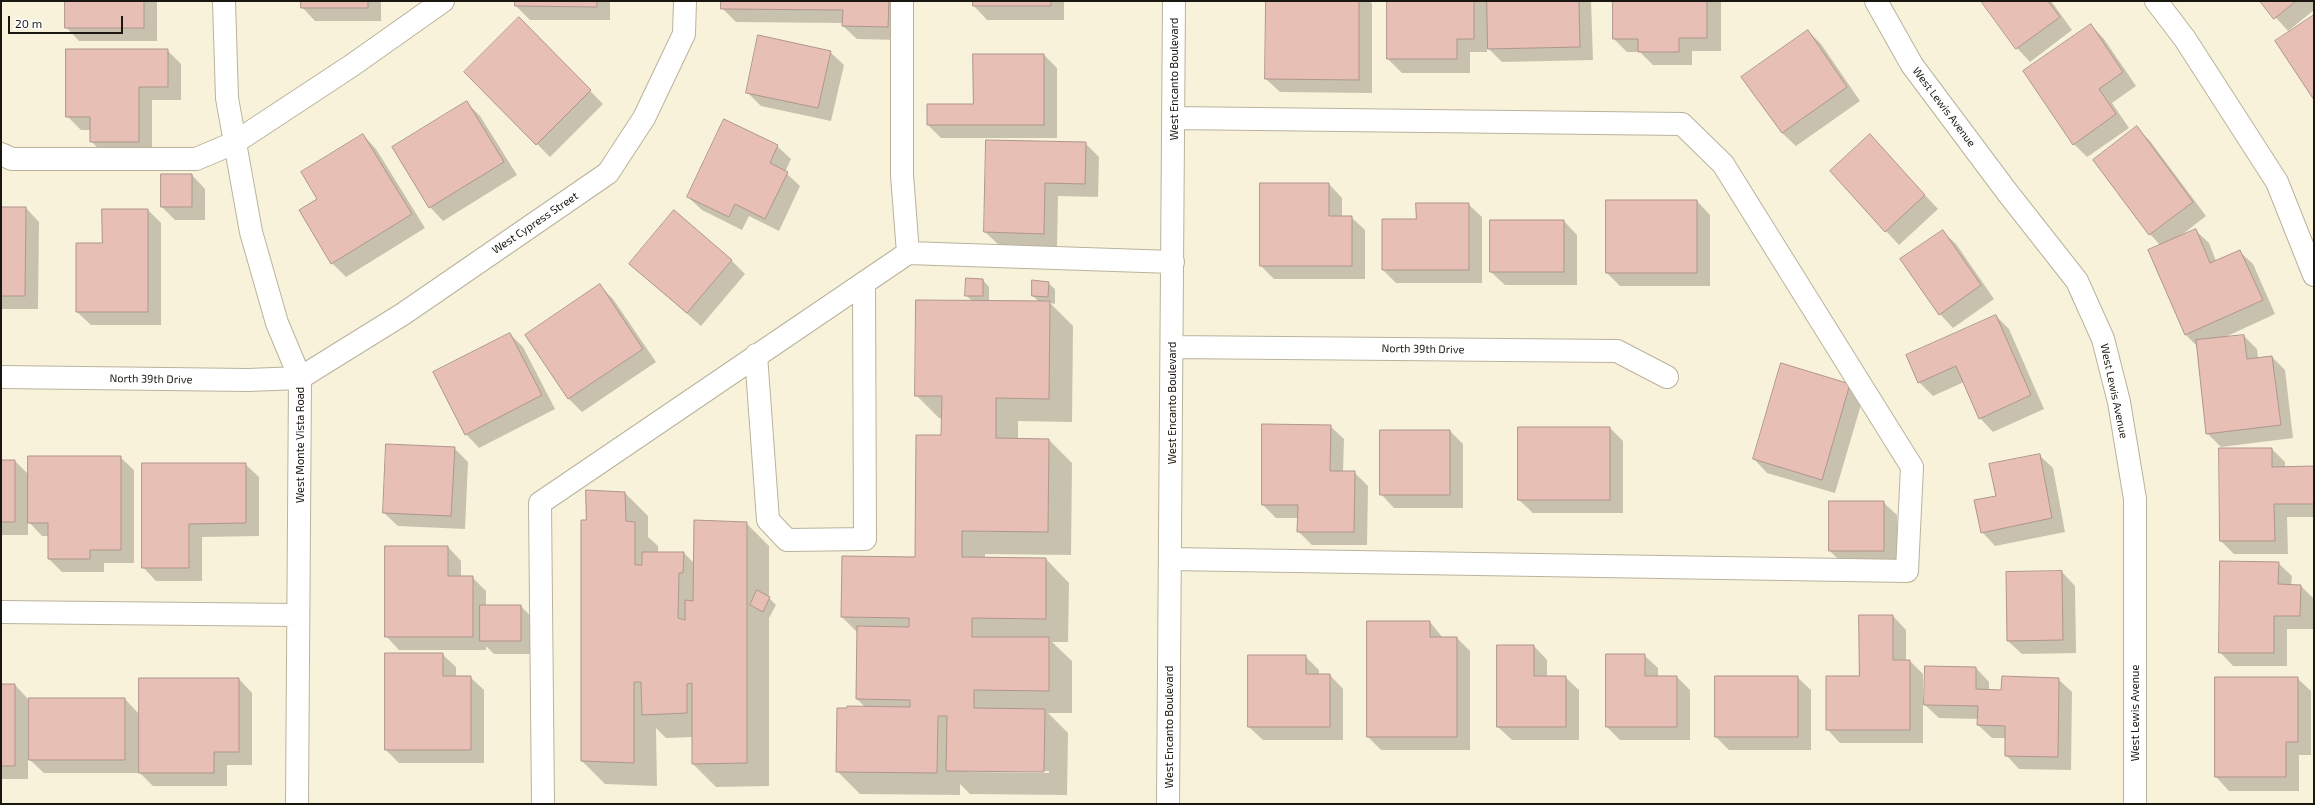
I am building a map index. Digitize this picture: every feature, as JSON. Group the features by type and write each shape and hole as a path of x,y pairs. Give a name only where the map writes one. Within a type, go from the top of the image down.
{"street":[{"name":"West Monte Vista Road","path":"224,1 227,98 234,143 254,240 277,323 300,378 297,804"},
{"path":"1,154 12,158 196,159 234,143 350,66 443,1"},
{"name":"West Cypress Street","path":"300,378 403,314 608,173 644,118 684,34 685,1"},
{"path":"902,1 902,175 908,253"},
{"name":"West Encanto Boulevard","path":"1168,804 1174,1"},
{"name":"West Lewis Avenue","path":"1876,1 1912,65 2007,192 2077,281 2103,339 2119,402 2135,498 2135,804"},
{"path":"2156,1 2185,39 2277,182 2314,275"},
{"path":"1171,559 1908,571 1912,467 1723,164 1682,124 1173,118"},
{"path":"543,804 540,503 908,253 1173,262"},
{"path":"756,355 768,520 787,540 866,539 864,283"},
{"name":"North 39th Drive","path":"1172,347 1617,351 1667,377"},
{"name":"North 39th Drive","path":"1,377 248,380 300,378"},
{"path":"1,612 298,615"}],"building":[{"path":"65,1 144,1 144,28 65,28"},
{"path":"301,1 368,1 368,8 301,8"},
{"path":"515,1 597,1 597,7 515,6"},
{"path":"721,1 889,1 888,27 842,26 843,10 721,9"},
{"path":"973,1 1051,1 1051,6 973,6"},
{"path":"1266,1 1359,1 1359,80 1265,79"},
{"path":"1387,1 1474,1 1474,39 1457,39 1457,59 1387,59"},
{"path":"1487,1 1579,1 1580,47 1488,49"},
{"path":"1613,1 1707,1 1707,38 1679,38 1679,52 1638,52 1638,39 1613,39"},
{"path":"1981,1 2048,1 2060,17 2016,49"},
{"path":"2260,1 2296,1 2274,19"},
{"path":"2314,15 2314,100 2275,41"},
{"path":"519,17 591,90 536,145 464,72"},
{"path":"2091,24 2123,72 2099,89 2116,114 2073,145 2023,71"},
{"path":"1808,30 1847,87 1782,133 1741,77"},
{"path":"758,35 831,51 818,108 746,93"},
{"path":"66,49 168,49 168,87 139,87 139,142 90,142 90,117 66,117"},
{"path":"973,54 1044,54 1044,125 927,125 927,104 973,104"},
{"path":"467,101 504,162 429,208 392,147"},
{"path":"724,119 778,145 770,163 788,172 765,219 735,204 729,217 687,197"},
{"path":"2137,126 2193,202 2149,235 2093,160"},
{"path":"363,134 412,214 331,264 299,210 317,199 301,172"},
{"path":"1870,134 1925,195 1885,232 1830,171"},
{"path":"986,140 1086,142 1085,184 1045,183 1044,234 984,232"},
{"path":"161,174 192,174 192,207 161,207"},
{"path":"1260,183 1329,183 1329,216 1352,216 1352,266 1260,266"},
{"path":"1606,200 1697,200 1697,273 1606,273"},
{"path":"1416,203 1469,203 1469,270 1382,270 1382,219 1416,219"},
{"path":"1,207 26,207 25,296 1,296"},
{"path":"102,209 148,209 148,312 76,312 76,243 102,243"},
{"path":"674,210 732,260 687,313 629,264"},
{"path":"1490,220 1564,220 1564,272 1490,272"},
{"path":"2196,229 2210,263 2240,250 2263,300 2185,335 2148,250"},
{"path":"1943,230 1981,285 1939,315 1900,259"},
{"path":"966,278 983,279 983,296 965,296"},
{"path":"1032,280 1049,282 1048,297 1032,296"},
{"path":"600,284 643,349 568,399 525,335"},
{"path":"916,300 1050,301 1049,399 996,398 996,438 1049,439 1048,532 962,531 962,557 1046,558 1046,619 972,618 972,637 1049,637 1049,691 974,690 974,708 1045,709 1044,772 946,771 947,716 938,716 937,773 836,772 837,708 847,708 847,706 910,707 910,700 856,699 857,626 909,627 909,618 841,617 842,556 915,557 916,435 941,435 942,396 915,396"},
{"path":"1996,315 2031,395 1979,419 1956,366 1918,383 1906,355"},
{"path":"510,333 542,395 465,435 433,372"},
{"path":"2244,335 2247,359 2272,356 2281,425 2206,434 2196,340"},
{"path":"1781,363 1850,384 1822,480 1753,459"},
{"path":"1262,424 1331,425 1330,471 1355,471 1354,532 1297,532 1298,505 1262,505"},
{"path":"1518,427 1610,427 1610,500 1518,500"},
{"path":"1380,430 1450,430 1450,495 1380,495"},
{"path":"386,444 455,447 451,516 383,513"},
{"path":"2219,448 2272,448 2272,467 2314,466 2314,504 2274,504 2275,541 2220,541"},
{"path":"2040,454 2052,518 1981,533 1974,500 1996,496 1989,464"},
{"path":"28,456 121,456 121,550 90,550 90,559 48,559 48,523 28,523"},
{"path":"1,460 15,460 15,522 1,522"},
{"path":"142,463 246,463 246,523 189,524 189,568 142,568"},
{"path":"586,490 625,492 626,521 635,522 635,565 642,565 642,552 684,552 683,573 679,573 678,618 685,620 685,600 693,601 694,520 747,522 747,763 692,764 692,683 687,684 687,713 642,715 641,682 634,682 634,763 581,761 581,520 586,520"},
{"path":"1829,501 1884,501 1884,551 1829,551"},
{"path":"385,546 448,546 448,576 473,576 473,637 385,637"},
{"path":"2220,561 2279,562 2278,584 2301,585 2300,616 2274,616 2274,653 2219,653"},
{"path":"2062,571 2063,640 2007,641 2006,572"},
{"path":"757,590 770,597 763,612 750,605"},
{"path":"480,605 521,605 521,641 480,641"},
{"path":"1859,615 1893,615 1893,660 1910,660 1910,730 1826,730 1826,676 1859,676"},
{"path":"1367,621 1430,621 1430,637 1457,637 1457,737 1367,737"},
{"path":"1497,645 1534,645 1534,676 1566,676 1566,727 1497,727"},
{"path":"385,653 443,653 443,676 471,676 471,750 385,750"},
{"path":"1606,654 1645,654 1645,676 1677,676 1677,727 1606,727"},
{"path":"1248,655 1306,655 1306,674 1330,674 1330,727 1248,727"},
{"path":"1925,666 1976,667 1976,689 2001,690 2002,676 2059,678 2058,757 2005,756 2005,726 1977,725 1978,706 1924,705"},
{"path":"1715,676 1798,676 1798,737 1715,737"},
{"path":"2215,677 2298,677 2298,742 2286,742 2286,777 2215,777"},
{"path":"139,678 239,678 239,752 214,752 214,773 139,773"},
{"path":"1,684 15,684 15,766 1,766"},
{"path":"29,698 125,698 125,760 29,760"}]}
